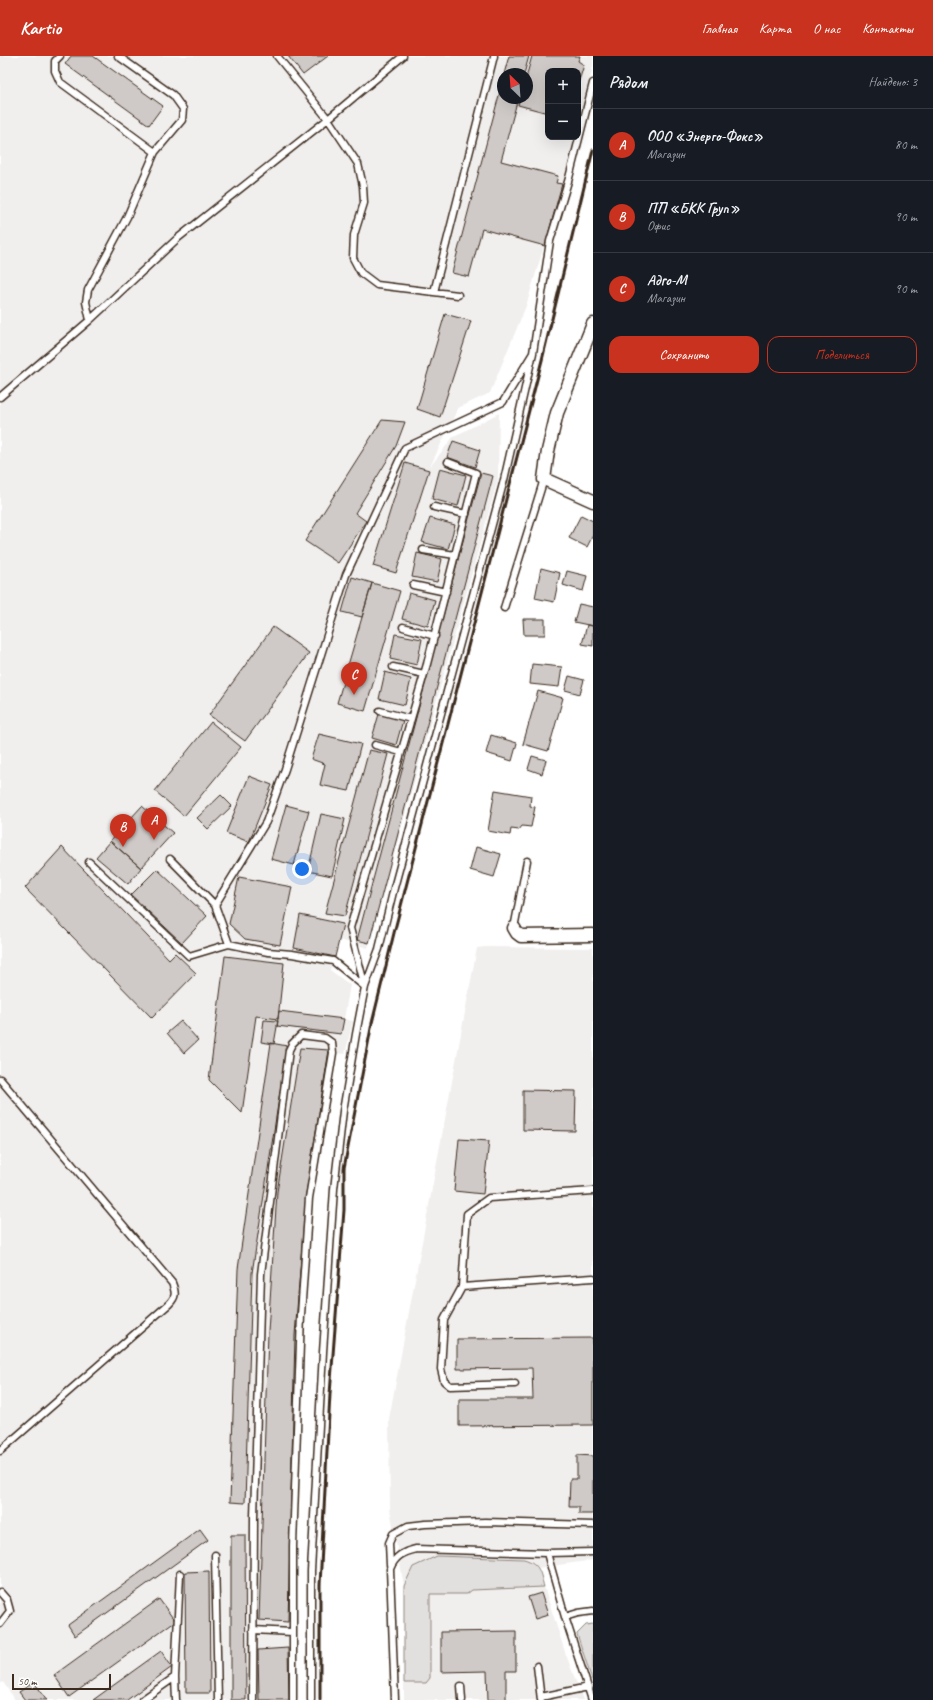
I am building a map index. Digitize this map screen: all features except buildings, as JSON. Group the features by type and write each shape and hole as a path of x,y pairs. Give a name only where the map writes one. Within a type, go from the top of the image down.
{"street":[{"path":"593,324 557,413 548,451 544,479 593,502"},
{"path":"514,928 521,936 593,935"}],"lane":[{"path":"60,56 55,61 54,71 60,82 155,152"},
{"path":"90,320 86,302 88,290 127,217 155,152 182,120 183,109 173,95 118,56"},
{"path":"277,56 328,119 358,164 363,186 364,203 354,235 353,258 361,273 377,285 458,295"},
{"path":"0,397 90,320 178,238 328,119 403,56"},
{"path":"434,292 494,56"},
{"path":"311,1700 311,1571 323,1352 334,1188 350,1067 365,987 379,949 394,888 504,480 533,353 550,241 569,178 593,83"},
{"path":"215,905 266,822 285,769 346,575 405,448 503,402 533,353"},
{"path":"365,987 350,928 435,636 476,473 448,462"},
{"path":"504,608 544,479"},
{"path":"434,508 466,514"},
{"path":"423,550 455,555"},
{"path":"413,585 446,592"},
{"path":"403,627 435,636"},
{"path":"393,667 424,674"},
{"path":"380,711 411,719"},
{"path":"374,746 401,752"},
{"path":"170,859 215,905 228,944"},
{"path":"514,928 527,861"},
{"path":"89,862 189,956 228,944 268,952 292,954 333,961 365,987"},
{"path":"253,1700 254,1517 261,1274 289,1050 292,1044 301,1035 325,1038 329,1040 332,1042 333,1053 309,1198 301,1315 293,1539 292,1700"},
{"path":"0,1079 172,1283 175,1291 175,1298 169,1304 0,1451"},
{"path":"515,1384 450,1386 444,1381 441,1369 444,1320 462,1287 467,1214 489,1198 593,1191"},
{"path":"462,1287 593,1278"},
{"path":"395,1700 389,1542 392,1534 408,1526 485,1522 593,1525"},
{"path":"390,1569 394,1560 399,1555 416,1548 547,1554 593,1552"},
{"path":"547,1554 565,1617 592,1700"},
{"path":"215,1555 218,1700"},
{"path":"176,1700 175,1677 180,1574"},
{"path":"0,1592 7,1600 10,1611 0,1624"},
{"path":"565,1617 593,1611"},
{"path":"253,1630 292,1632"},
{"path":"537,1666 541,1698 588,1687"},
{"path":"142,1700 175,1677"},
{"path":"461,1686 462,1700"}],"shaded area":[{"path":"0,56 593,56 593,66 581,116 581,68 545,68 545,140 575,140 566,173 526,306 490,393 458,408 430,467 453,437 499,413 498,479 368,948 339,940 330,970 350,985 344,1019 353,1021 345,1054 333,1053 309,1198 301,1315 293,1700 15,1700 3,1682 0,1684"},
{"path":"477,948 593,948 593,1560 538,1568 565,1652 583,1700 404,1700 404,1586 390,1509 389,1419"},
{"path":"437,1556 524,1559 536,1566 540,1573 544,1587 472,1590 467,1594 430,1594 430,1678 426,1683 404,1683 404,1586 413,1567"},
{"path":"593,1624 593,1683 577,1634 586,1625"}],"railway":[{"path":"320,1700 320,1585 330,1394 344,1210 344,1168 372,1023 394,933 542,360 593,150"}],"place":[{"name":"Адго-М","path":"354,695"},
{"name":"ООО «Энерго-Фокс»","path":"154,840"},
{"name":"ПП «БКК Груп»","path":"123,847"}]}
